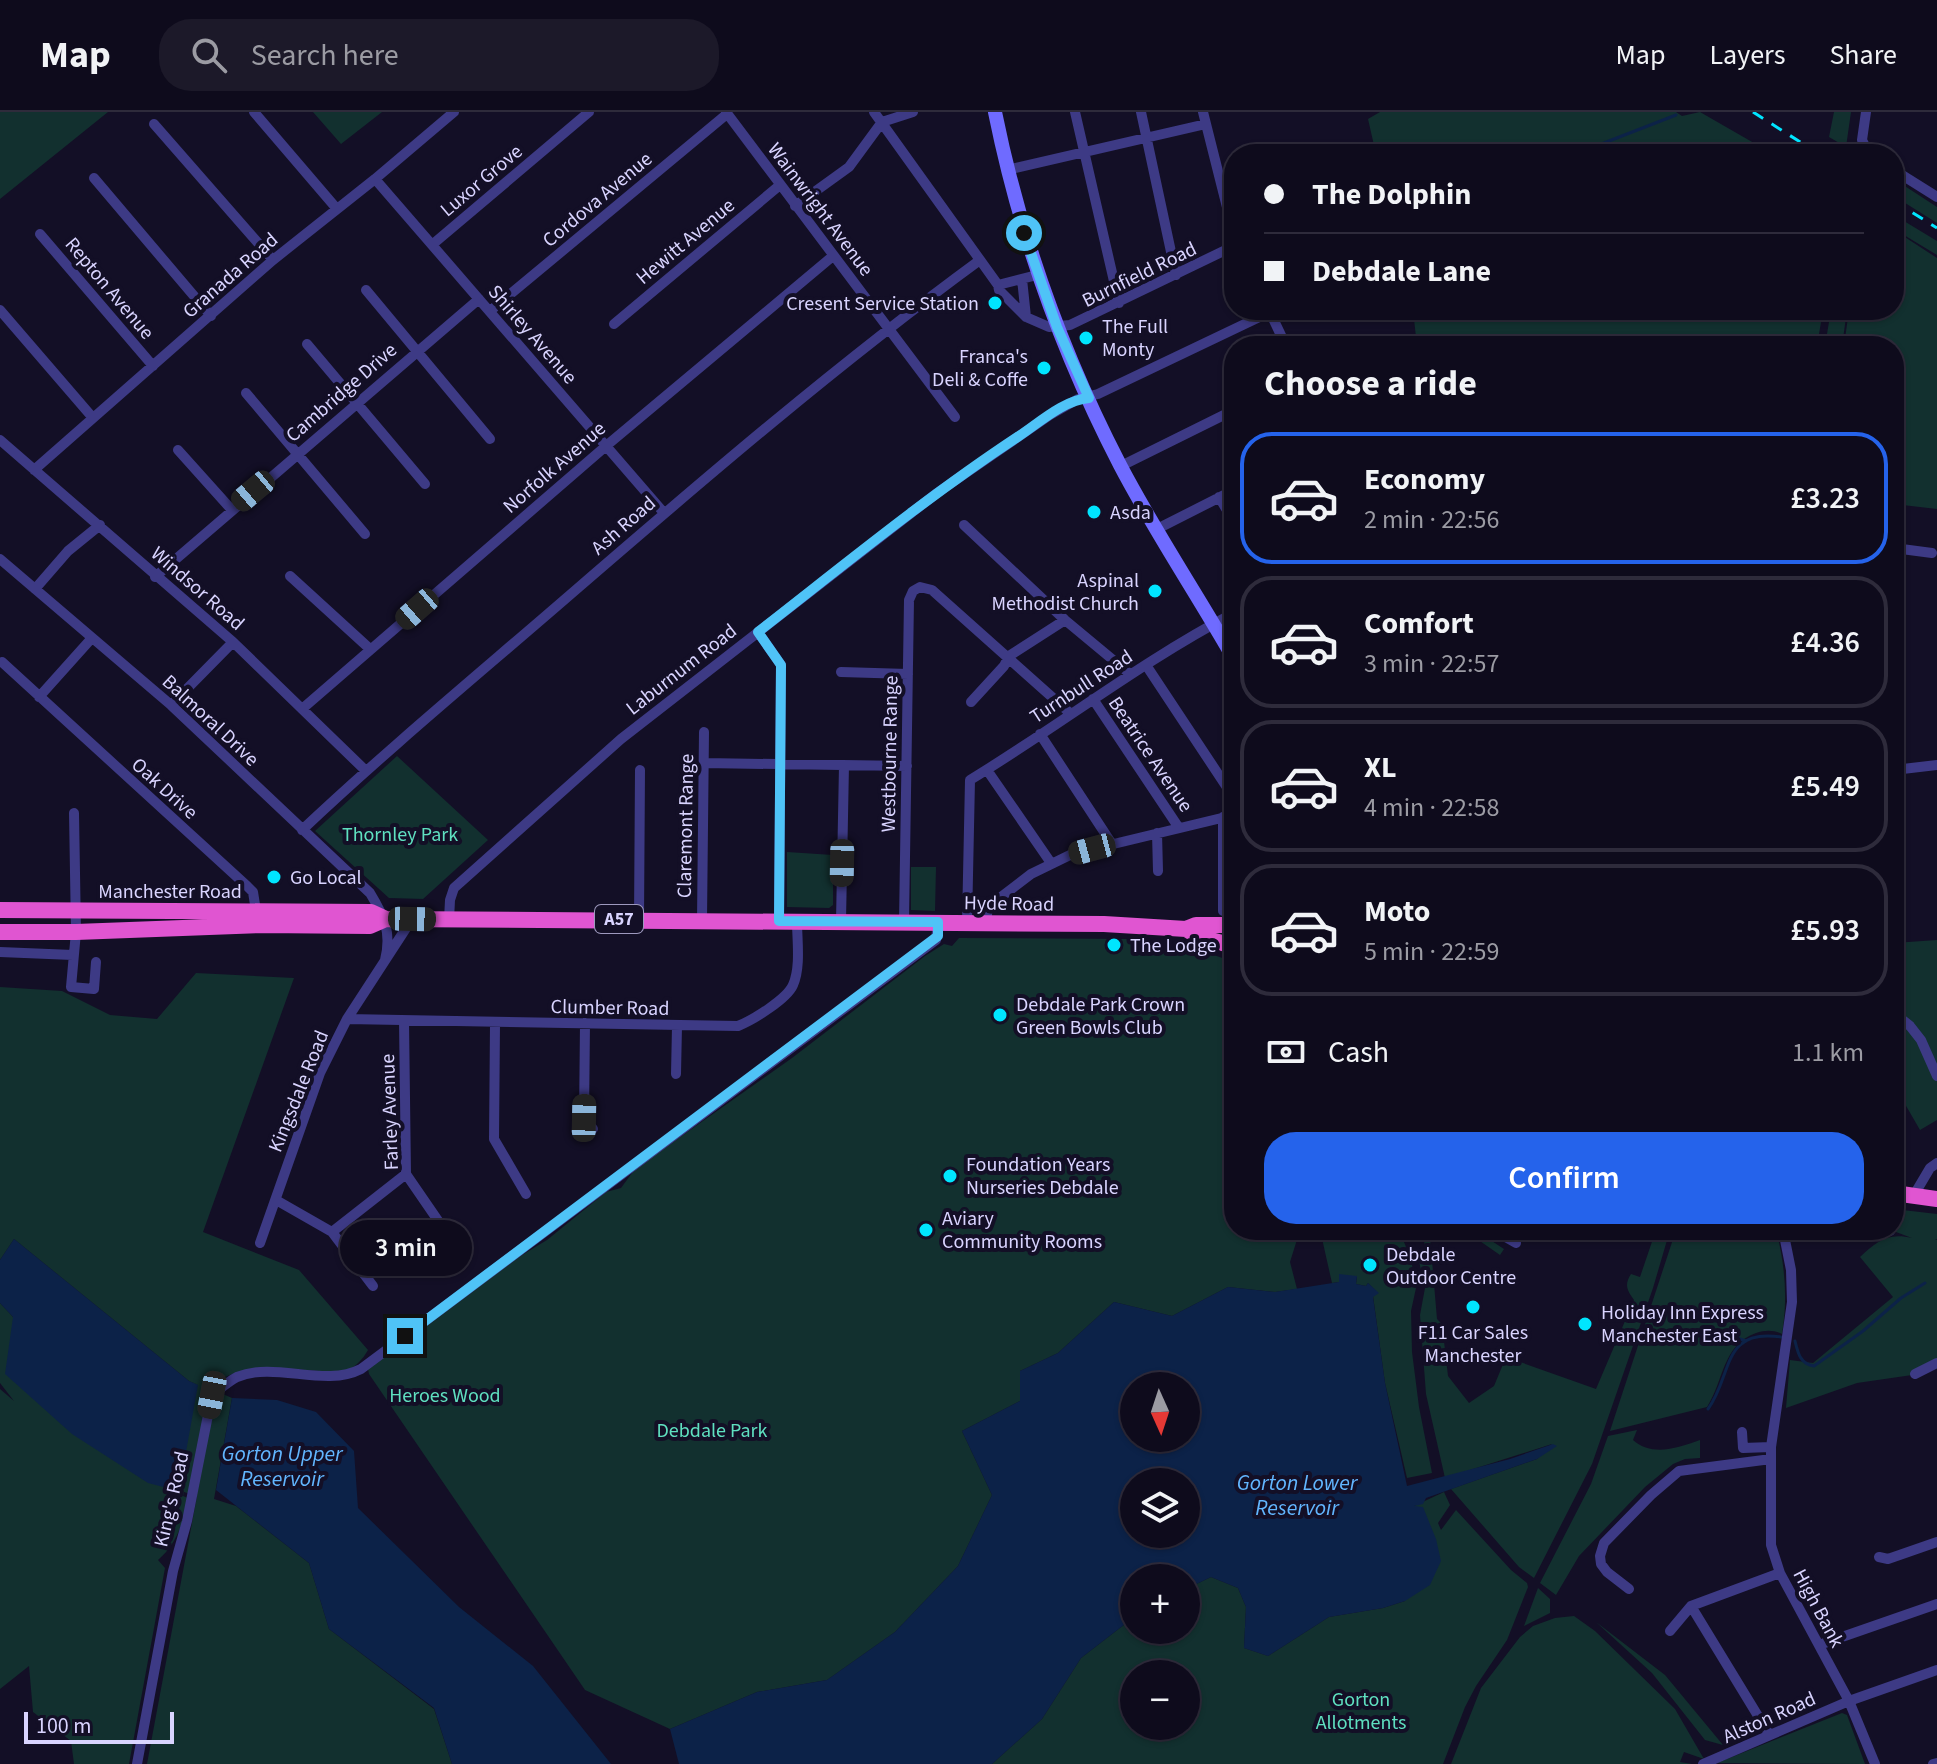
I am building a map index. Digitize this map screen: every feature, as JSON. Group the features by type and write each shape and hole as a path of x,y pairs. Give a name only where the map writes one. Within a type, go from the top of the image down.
{"highway":[{"name":"Manchester Road","path":"0,910 371,912 386,919"},
{"name":"Manchester Road","path":"0,932 261,925 370,926 386,919 449,920"},
{"name":"Hyde Road","path":"449,920 1104,924 1186,929 1196,925 1224,925"},
{"name":"Hyde Road","path":"1186,929 1199,937 1224,943"},
{"path":"1904,1194 1937,1199"}],"main road":[{"path":"995,112 1030,277 1057,327 1121,466 1224,641"}],"street":[{"path":"254,112 337,209"},
{"name":"Granada Road","path":"34,470 273,260 454,112"},
{"name":"Luxor Grove","path":"433,244 589,112"},
{"path":"874,112 1005,296 1026,317 1049,327 1057,327"},
{"path":"795,206 849,167 882,122 913,112"},
{"path":"1075,112 1119,303"},
{"path":"1141,112 1176,275"},
{"path":"1203,112 1224,195"},
{"path":"1864,144 1866,112"},
{"name":"Wainwright Avenue","path":"726,113 955,417"},
{"name":"Cordova Avenue","path":"490,311 726,113"},
{"path":"154,124 273,260"},
{"path":"1007,170 1206,124"},
{"path":"1904,176 1937,197"},
{"path":"94,178 211,316"},
{"name":"Shirley Avenue","path":"375,179 664,513"},
{"name":"Hewitt Avenue","path":"614,324 780,185"},
{"name":"Repton Avenue","path":"40,234 153,366"},
{"name":"Burnfield Road","path":"1057,327 1080,323 1224,251"},
{"name":"Norfolk Avenue","path":"302,709 606,446 833,256"},
{"name":"Ash Road","path":"302,830 664,513 887,328 980,260"},
{"path":"998,285 1030,277 1026,317"},
{"path":"366,290 490,439"},
{"name":"Cambridge Drive","path":"155,577 479,299"},
{"path":"0,310 93,418"},
{"name":"Laburnum Road","path":"449,920 454,888 621,739 974,466 1078,399 1089,398 1250,320"},
{"path":"307,344 425,484"},
{"path":"246,393 365,534"},
{"path":"1121,466 1224,415"},
{"name":"Windsor Road","path":"0,440 233,642 366,771"},
{"path":"178,450 231,509"},
{"path":"1157,529 1224,495"},
{"path":"1219,497 1224,505"},
{"path":"35,589 68,551 100,525"},
{"path":"964,525 1065,620 1130,674"},
{"path":"1904,549 1932,553"},
{"name":"Balmoral Drive","path":"0,559 171,705 370,893 386,919"},
{"path":"290,576 370,649"},
{"name":"Westbourne Range","path":"904,922 909,600 916,589 924,587 932,590 1009,656"},
{"name":"Turnbull Road","path":"967,923 970,780 1130,674 1224,618"},
{"path":"971,702 1004,666 1009,656 1065,620"},
{"path":"758,632 781,665 779,921"},
{"path":"39,697 91,639"},
{"path":"171,705 233,642"},
{"path":"1009,656 1071,714"},
{"name":"Oak Drive","path":"2,662 247,886 253,892 256,911"},
{"path":"1146,665 1224,783"},
{"path":"841,672 908,674"},
{"name":"Beatrice Avenue","path":"1093,699 1179,828"},
{"name":"Claremont Range","path":"702,920 704,732"},
{"path":"1040,734 1112,844"},
{"path":"704,763 907,766"},
{"path":"841,921 844,765"},
{"path":"1904,769 1937,765"},
{"path":"639,919 640,770"},
{"path":"987,770 1051,863"},
{"path":"74,813 76,932 71,987 94,989 96,962"},
{"path":"986,923 988,907 1031,874 1051,863 1112,844 1224,817"},
{"path":"1157,833 1158,871"},
{"path":"1223,911 1224,895"},
{"path":"385,960 390,943 386,919"},
{"name":"Kingsdale Road","path":"260,1243 320,1073 347,1019 412,919"},
{"name":"Clumber Road","path":"347,1019 738,1026 792,988 797,921"},
{"name":"King's Road","path":"137,1764 173,1571 187,1521 212,1395 236,1377 250,1374 344,1376 361,1369 936,940 938,922"},
{"path":"0,952 73,955"},
{"name":"Farley Avenue","path":"404,1021 406,1174 450,1238"},
{"path":"1904,1021 1921,1040 1937,1076"},
{"path":"585,1023 584,1118 593,1129"},
{"path":"495,1024 494,1139 526,1194"},
{"path":"676,1074 677,1026"},
{"path":"1914,1195 1930,1168 1937,1163"},
{"path":"332,1232 406,1174"},
{"path":"276,1200 332,1232 373,1286"},
{"path":"1511,1240 1516,1243"},
{"name":"High Bank","path":"1785,1240 1791,1270 1792,1302 1771,1447 1771,1545 1780,1573 1849,1701 1875,1764"},
{"path":"1915,1374 1937,1363"},
{"path":"1742,1432 1743,1448 1771,1447"},
{"path":"1629,1589 1607,1572 1600,1556 1604,1543 1651,1495 1679,1471 1771,1459"},
{"path":"1879,1557 1888,1559 1936,1544"},
{"path":"1670,1631 1691,1606 1780,1573"},
{"path":"1819,1645 1937,1604"},
{"path":"1691,1606 1769,1734"},
{"name":"Alston Road","path":"1703,1764 1849,1701 1937,1670"}],"green space":[{"path":"0,112 108,112 0,199"},
{"path":"313,112 382,112 341,144"},
{"path":"1380,112 1676,112 1682,116 1700,112 1756,144 1374,144 1368,119"},
{"path":"1834,112 1851,112 1846,144 1829,137"},
{"path":"1904,186 1937,207 1937,223 1904,202"},
{"path":"1904,221 1937,241 1937,255 1904,235"},
{"path":"1904,237 1937,258 1937,509 1904,505 1904,336 1845,336 1848,320 1904,320"},
{"path":"1414,320 1821,320 1819,336 1416,336"},
{"path":"1829,320 1846,320 1843,336 1827,336"},
{"name":"Thornley Park","path":"397,756 488,840 423,899 389,898 315,831"},
{"path":"787,852 833,855 833,905 829,908 787,907"},
{"path":"911,867 936,867 935,911 911,910"},
{"name":"Debdale Park","path":"959,938 1129,939 1182,944 1224,959 1224,1240 1297,1240 1290,1262 1297,1289 1275,1292 1228,1287 1172,1316 1114,1302 1058,1353 1020,1371 1020,1401 962,1431 992,1495 958,1566 895,1632 827,1680 757,1692 670,1729 585,1690 368,1369 507,1264 547,1240 606,1192 621,1188 635,1169 792,1058 925,956 944,944 952,946"},
{"path":"1937,940 1937,1120 1920,1130 1904,1102 1904,942"},
{"path":"196,973 294,978 203,1232 299,1270 368,1350 358,1363 345,1371 247,1370 221,1379 209,1388 232,1398 214,1499 236,1506 309,1563 329,1629 434,1709 452,1764 147,1764 197,1496 184,1492 183,1496 188,1498 182,1523 175,1540 158,1560 165,1568 129,1764 74,1764 71,1741 33,1712 29,1666 0,1689 0,1389 14,1401 0,1383 0,1303 13,1317 198,1385 189,1381 14,1239 0,1260 0,987 62,991 110,1015 157,1019"},
{"path":"1904,1210 1937,1214 1937,1361 1912,1375 1857,1383 1786,1408 1790,1360 1813,1363 1893,1297 1860,1257 1881,1240 1912,1238 1904,1235"},
{"path":"1322,1240 1403,1240 1411,1259 1416,1288 1411,1311 1412,1352 1432,1473 1407,1478 1385,1383 1373,1296 1378,1293 1368,1283 1366,1286 1356,1284 1357,1277 1339,1275 1339,1282 1332,1283"},
{"path":"1424,1240 1430,1240 1437,1319 1442,1324 1448,1376 1469,1403 1494,1386 1506,1357 1596,1389 1634,1300 1627,1287 1629,1278 1631,1274 1640,1277 1653,1240 1667,1240 1592,1464 1534,1578 1519,1567 1451,1489 1537,1459 1552,1444 1445,1478 1426,1394 1420,1315 1425,1288 1417,1252 1425,1249"},
{"path":"1478,1240 1490,1240 1504,1249 1500,1255"},
{"path":"1673,1240 1778,1240 1785,1282 1782,1334 1759,1332 1736,1346 1707,1407 1610,1431"},
{"path":"1637,1430 1633,1440 1657,1450 1700,1440 1700,1458 1673,1464 1645,1487 1579,1556 1556,1595 1540,1583 1591,1484 1608,1436"},
{"name":"Gorton Allotments","path":"1444,1492 1450,1505 1438,1523 1441,1530 1456,1510 1528,1587 1507,1640 1465,1707 1443,1764 992,1764 1042,1719 1081,1658 1120,1628 1120,1644 1200,1644 1200,1582 1211,1577 1238,1588 1246,1607 1244,1648 1268,1656 1329,1617 1405,1601 1414,1506"},
{"path":"1538,1588 1550,1599 1550,1613 1524,1626"},
{"path":"1574,1616 1595,1631 1675,1709 1704,1759 1684,1752 1680,1762 1692,1764 1451,1764 1481,1688 1520,1637 1533,1626 1555,1618"},
{"path":"1596,1622 1665,1675 1723,1745 1705,1740 1652,1673"},
{"path":"1842,1713 1847,1715 1865,1764 1717,1763"}],"water":[{"name":"Gorton Upper Reservoir","path":"14,1239 189,1381 198,1385 179,1491 148,1483 72,1434 5,1374 13,1317 0,1303 0,1260"},
{"name":"Gorton Lower Reservoir","path":"1339,1274 1357,1276 1356,1284 1366,1286 1368,1283 1379,1293 1373,1297 1385,1383 1407,1486 1510,1459 1553,1444 1557,1446 1537,1459 1426,1498 1423,1504 1414,1506 1423,1507 1441,1561 1430,1585 1405,1601 1383,1608 1329,1617 1268,1656 1244,1648 1246,1607 1238,1588 1211,1577 1200,1582 1200,1564 1120,1564 1120,1628 1081,1658 1042,1719 992,1764 679,1764 670,1729 757,1692 827,1680 895,1632 958,1566 992,1495 962,1431 1020,1401 1020,1371 1058,1353 1114,1302 1172,1316 1228,1287 1275,1292 1339,1282"},
{"name":"Gorton Upper Reservoir","path":"232,1398 277,1400 316,1412 354,1451 358,1508 459,1607 533,1666 611,1764 452,1764 434,1708 329,1629 309,1563 216,1490"}],"waterway":[{"path":"1601,144 1676,115"},
{"path":"1795,1341 1803,1360 1814,1366 1925,1283"},
{"path":"1708,1409 1738,1347 1762,1336 1781,1337"},
{"path":"1701,1342 1737,1338 1746,1341"}],"railway":[{"path":"1753,112 1803,144"},
{"path":"1904,207 1937,228"}],"place":[{"name":"Cresent Service Station","path":"995,303"},
{"name":"The Full Monty","path":"1086,338"},
{"name":"Franca's Deli & Coffe","path":"1044,368"},
{"name":"Asda","path":"1094,512"},
{"name":"Aspinal Methodist Church","path":"1155,591"},
{"name":"Go Local","path":"274,877"},
{"name":"The Lodge","path":"1114,945"},
{"name":"Debdale Park Crown Green Bowls Club","path":"1000,1015"},
{"name":"Foundation Years Nurseries Debdale","path":"950,1176"},
{"name":"Aviary Community Rooms","path":"926,1230"},
{"name":"Debdale Outdoor Centre","path":"1370,1265"},
{"name":"F11 Car Sales Manchester","path":"1473,1307"},
{"name":"Holiday Inn Express Manchester East","path":"1585,1324"}],"route":[{"path":"405,1336 936,940 938,922 779,921 781,665 758,632 987,457 1050,415 1078,399 1089,398 1057,327 1024,233"}],"park label":[{"name":"Heroes Wood","path":"445,1395"}]}
